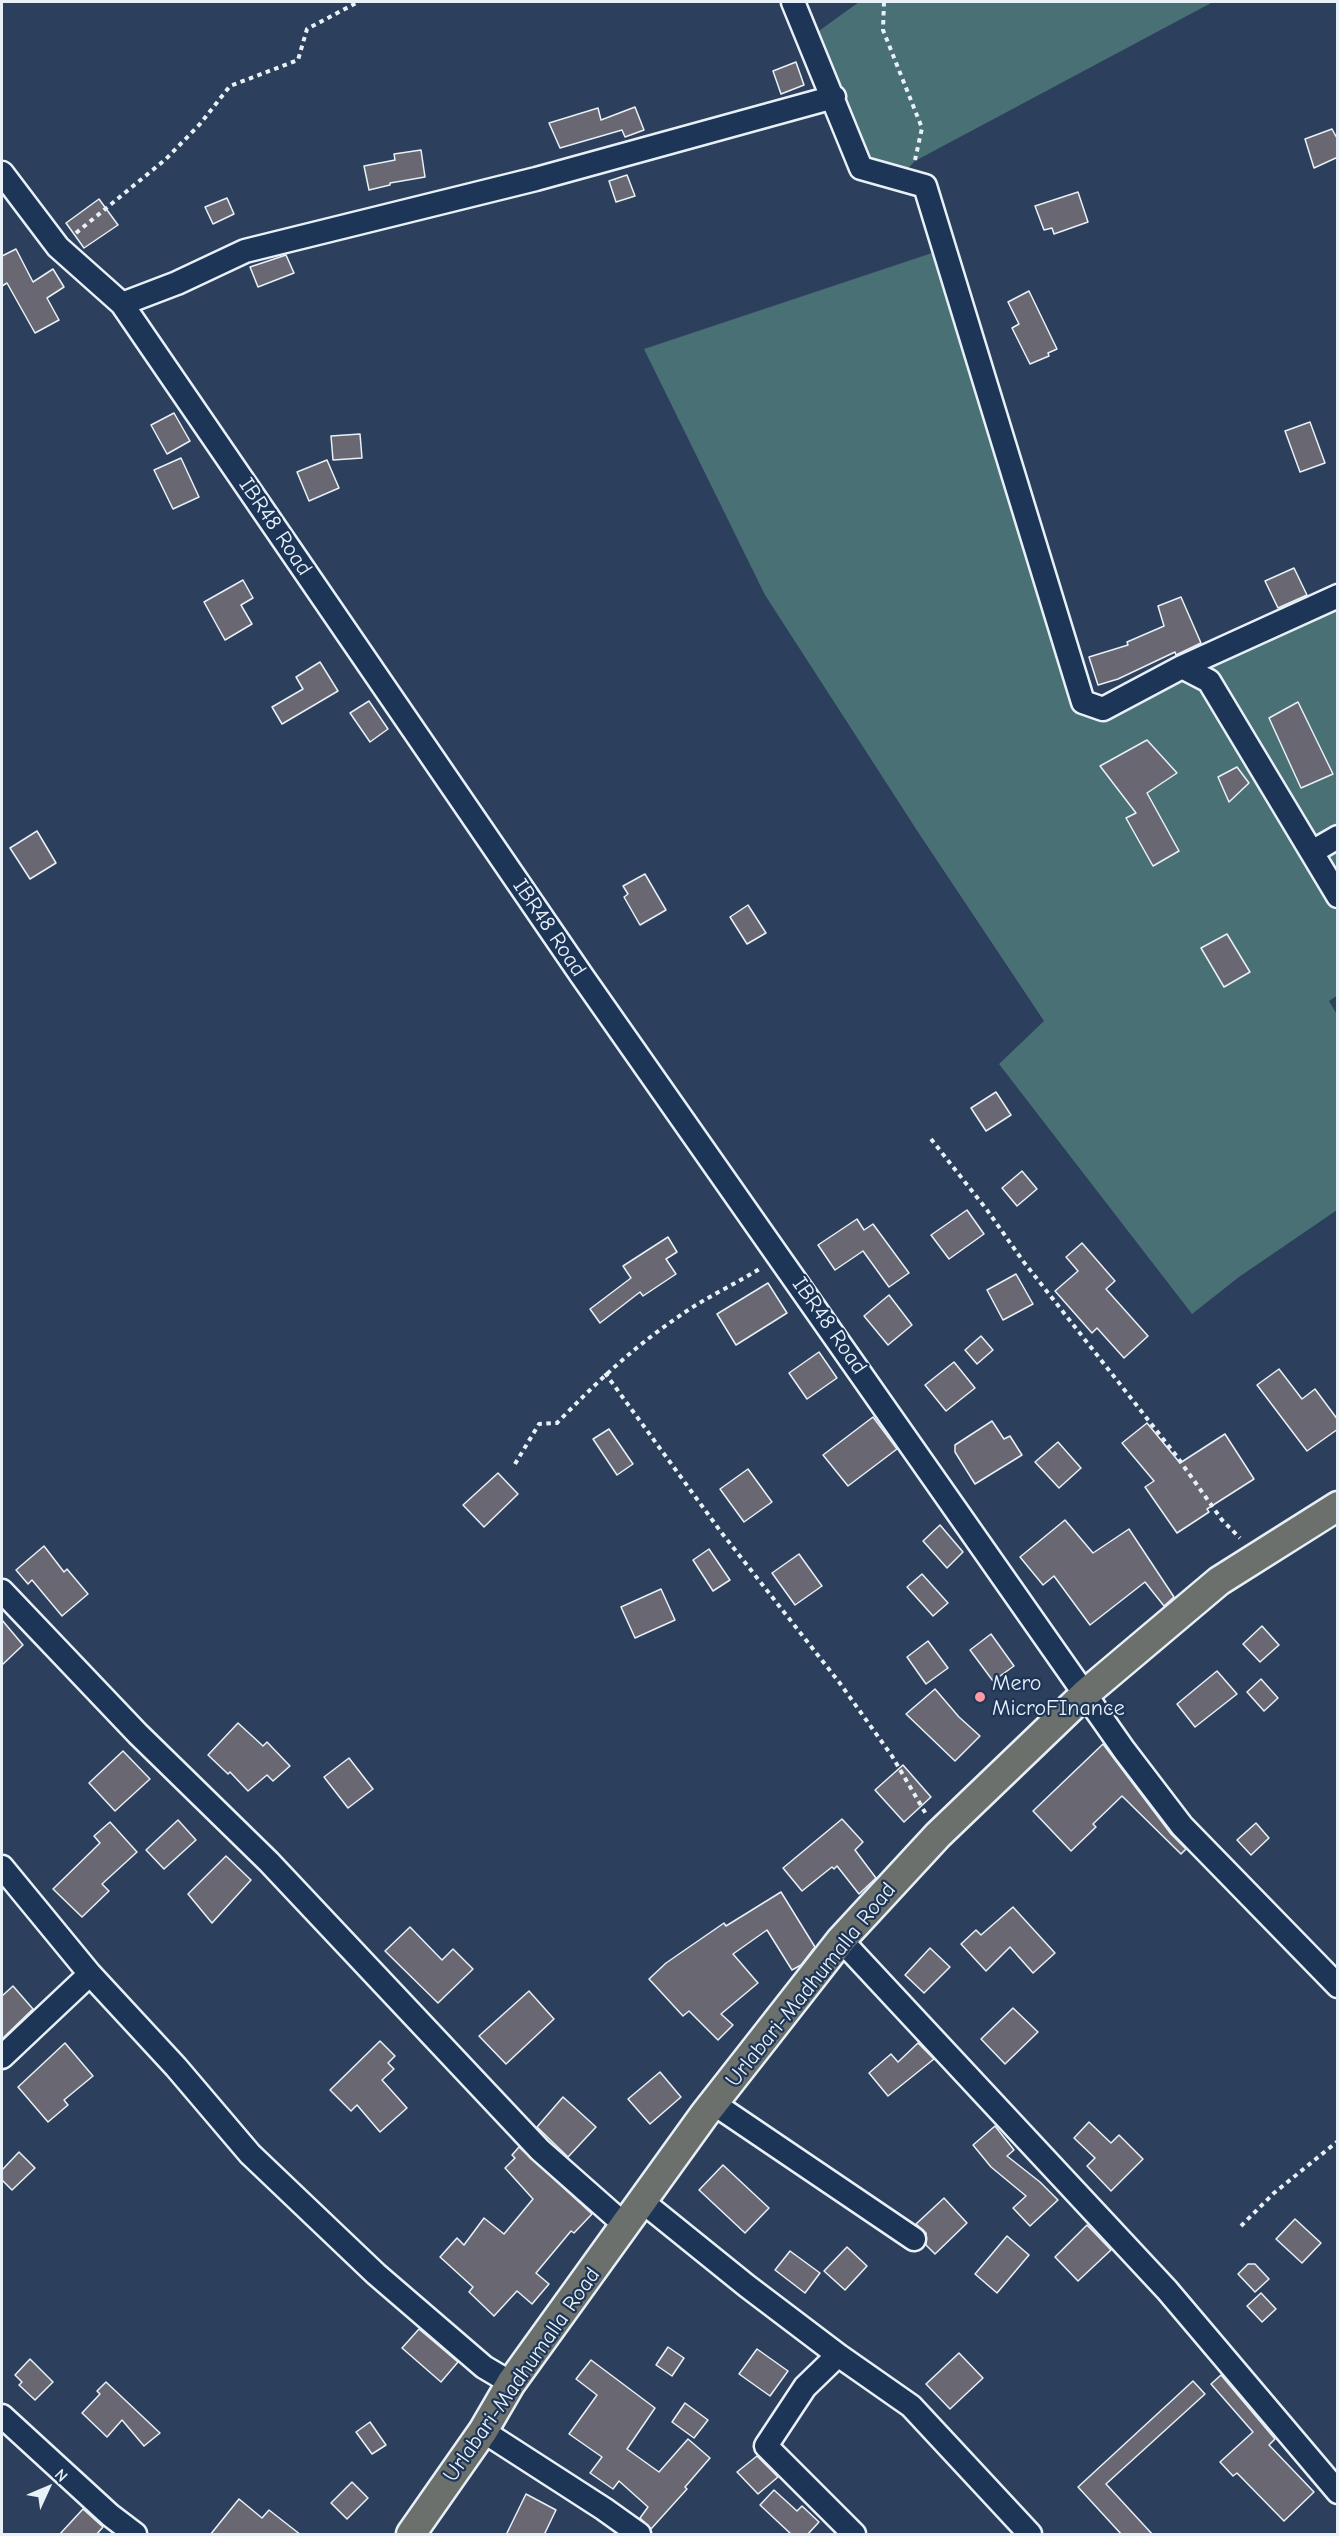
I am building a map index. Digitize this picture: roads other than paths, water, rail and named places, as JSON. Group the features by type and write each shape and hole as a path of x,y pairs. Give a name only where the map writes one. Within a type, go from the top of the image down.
{"main road":[{"name":"Urlabari-Madhumalla Road","path":"411,2535 483,2431 511,2383 714,2103 841,1940 938,1835 1085,1694 1219,1581 1338,1506"}],"street":[{"path":"793,2 834,97 861,168 925,186 1083,702 1103,709 1182,667 1338,596"},
{"path":"122,304 177,283 245,251 536,178 834,97"},
{"name":"IBR48 Road","path":"2,173 58,247 122,304 582,976 1085,1694 1182,1826 1338,1986"},
{"path":"1182,667 1209,681 1338,896"},
{"path":"1312,852 1338,837"},
{"path":"2,1591 138,1734 269,1862 540,2150 626,2226"},
{"path":"2,1867 90,1974 176,2067 250,2154 375,2274 484,2367 511,2383"},
{"path":"841,1940 1167,2290 1338,2492"},
{"path":"2,2057 90,1974"},
{"path":"714,2103 914,2239"},
{"path":"643,2202 747,2286 838,2355 911,2406 1030,2535"},
{"path":"838,2355 805,2387 766,2446 854,2535"},
{"path":"2,2416 135,2535"},
{"path":"483,2431 604,2509 639,2535"}],"place":[{"name":"Mero MicroFInance","path":"980,1697"}]}
